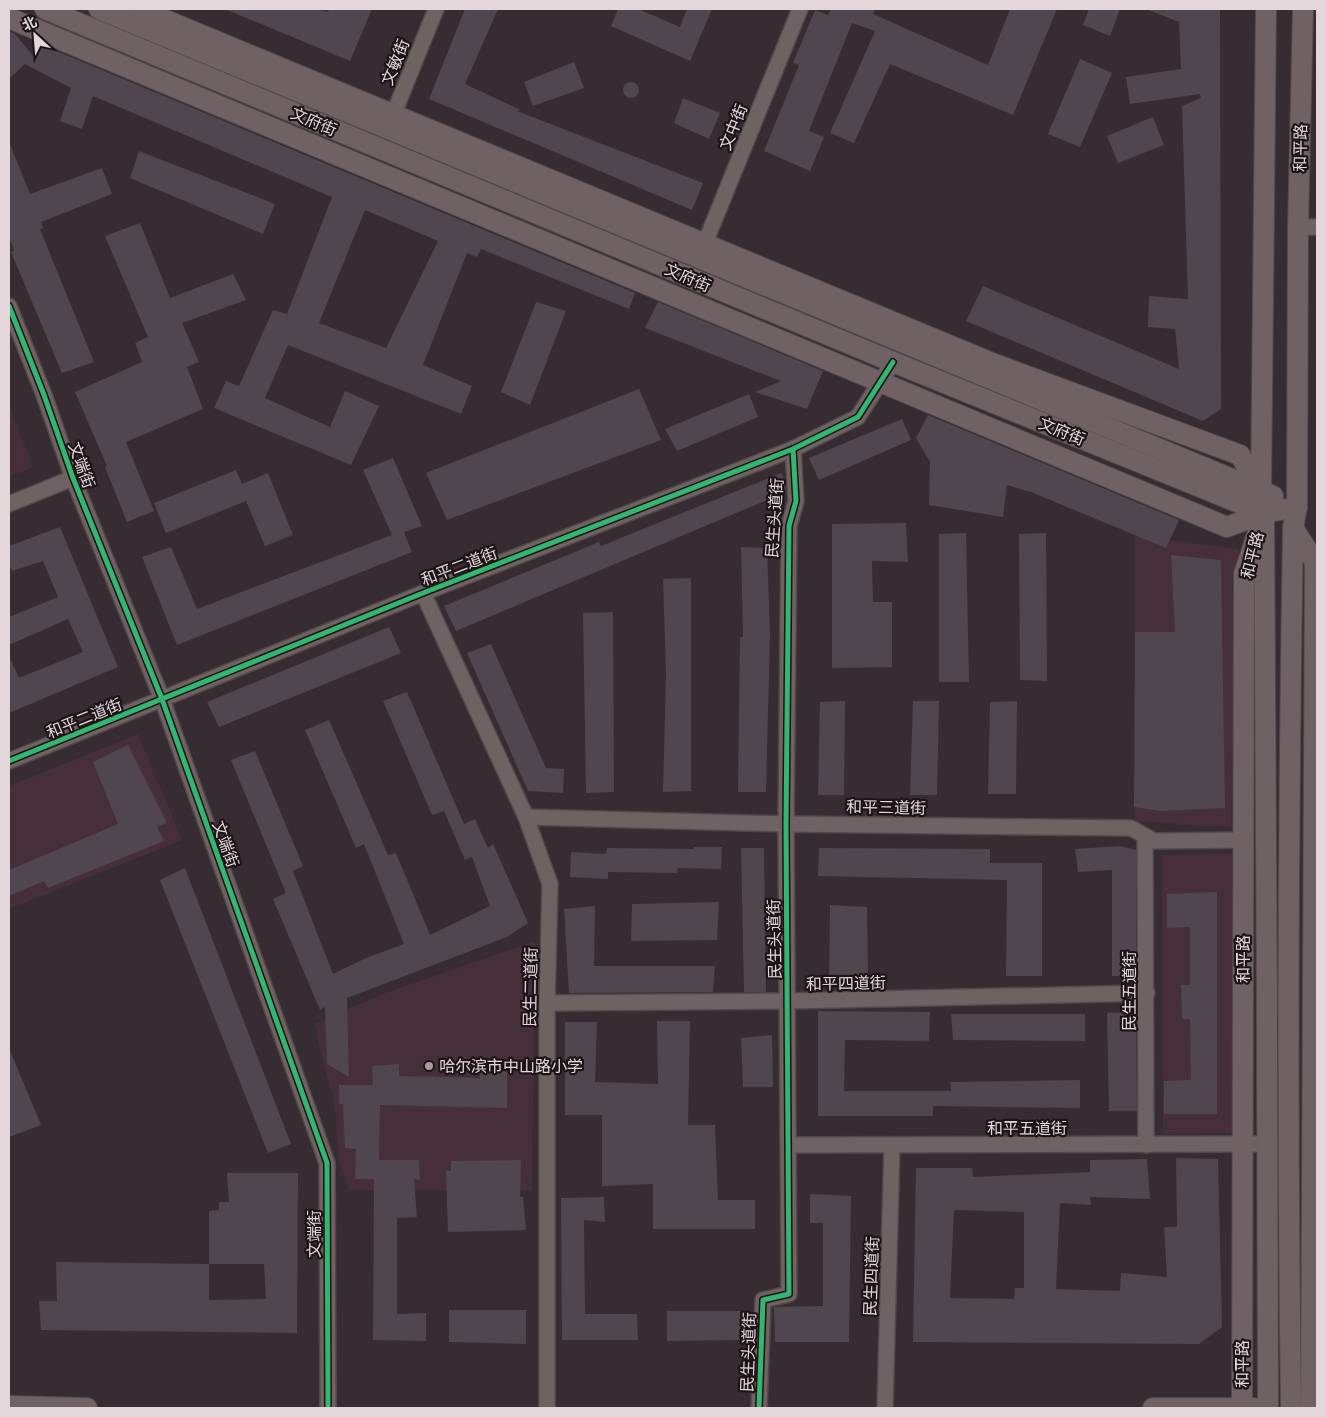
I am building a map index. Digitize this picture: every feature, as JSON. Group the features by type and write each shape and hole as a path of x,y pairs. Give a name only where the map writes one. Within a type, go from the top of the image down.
{"main road":[{"name":"文府街","path":"45,9 892,362 1264,513"},
{"name":"文府街","path":"99,9 391,121"},
{"name":"文府街","path":"140,9 391,121 702,251 1297,507"},
{"name":"和平路","path":"1266,9 1261,491 1264,513 1266,706 1268,1408"},
{"name":"和平路","path":"1303,9 1308,227 1297,507 1294,528 1291,653 1287,1140 1305,1408"},
{"path":"9,18 1228,527 1264,513 1297,507"},
{"name":"和平路","path":"1242,1408 1244,574 1264,513"},
{"name":"和平路","path":"1294,528 1315,562 1315,1141 1305,1408"},
{"path":"1244,649 1266,706"},
{"path":"1291,653 1316,711"},
{"path":"9,1406 86,1408"},
{"path":"1153,1408 1286,1408"}],"street":[{"name":"文敏街","path":"391,121 436,9"},
{"name":"文中街","path":"702,251 800,9"},
{"name":"文端街","path":"9,306 44,395 73,478 162,699 326,1163 328,1408"},
{"name":"和平二道街","path":"9,761 423,593 794,449 858,417 892,362"},
{"name":"民生头道街","path":"759,1408 763,1300 789,1294 786,824 789,526 796,501 794,449"},
{"path":"9,504 73,478"},
{"name":"民生二道街","path":"423,593 526,817 550,884 547,1003 547,1408"},
{"name":"和平三道街","path":"526,817 786,824 1131,828 1154,841 1243,840"},
{"name":"民生五道街","path":"1145,837 1146,1145"},
{"name":"和平四道街","path":"547,1003 788,1001 1146,993"},
{"path":"1287,1140 1315,1141"},
{"name":"和平五道街","path":"789,1145 1266,1144"},
{"name":"民生四道街","path":"885,1408 892,1145"}],"shaded area":[{"path":"9,405 33,467 9,477"},
{"path":"1135,536 1238,549 1231,827 1135,821"},
{"path":"138,734 182,840 9,909 9,786"},
{"path":"1236,854 1236,1133 1163,1134 1162,855"},
{"name":"哈尔滨市中山路小学","path":"535,941 532,1190 350,1190 339,1163 335,1108 314,1024 385,993"}],"building":[{"path":"225,9 319,9 328,12 329,9 372,9 350,61"},
{"path":"465,9 498,9 465,84 521,110 517,111 703,183 692,210 429,99"},
{"path":"618,9 638,9 680,27 687,9 712,9 690,61 611,26"},
{"path":"831,9 875,9 873,14 988,65 1010,9 1057,9 1013,115 890,64 854,143 830,133 875,31 852,23 809,131 824,137 810,171 764,151 799,65 793,63 815,10 828,15"},
{"path":"1089,9 1120,9 1110,36 1083,25"},
{"path":"1146,9 1220,9 1221,409 1203,421 966,321 983,286 1179,369 1175,329 1148,327 1149,296 1188,299 1182,106 1201,98 1200,94 1130,104 1126,77 1181,69 1179,22"},
{"path":"9,31 15,34 36,59 42,45 635,293 629,309 481,249 477,257 467,253 423,365 472,386 461,414 288,345 265,398 330,427 345,391 379,406 351,465 214,408 226,381 239,386 273,310 287,314 332,197 93,96 82,129 60,121 71,88 25,64 9,79","holes":["365,210 438,241 386,348 319,323"]},
{"path":"1080,59 1112,73 1080,147 1048,134"},
{"path":"574,62 584,88 533,106 524,82"},
{"path":"628,82 634,82 639,87 637,96 628,98 623,93 623,87"},
{"path":"683,98 720,113 709,139 674,123"},
{"path":"1153,117 1164,145 1118,163 1107,136"},
{"path":"9,142 30,194 102,168 112,194 41,222 43,228 40,229 94,362 62,373 11,252 14,250 9,237"},
{"path":"139,151 275,204 263,234 130,178"},
{"path":"140,223 170,298 233,274 246,300 182,323 199,362 187,367 203,409 126,442 154,511 127,522 105,467 107,466 75,392 142,362 135,343 148,337 105,236"},
{"path":"536,302 566,311 530,405 501,392"},
{"path":"658,302 823,371 807,409 755,392 781,381 645,328"},
{"path":"639,389 661,440 447,520 426,473"},
{"path":"749,394 758,417 677,451 665,429"},
{"path":"928,415 1179,520 1166,548 1031,492 1007,485 1003,517 929,505 930,462 916,438"},
{"path":"902,419 911,440 819,480 809,458"},
{"path":"393,458 422,526 404,532 412,552 177,645 142,557 171,547 197,609 392,535 363,470"},
{"path":"236,470 242,484 268,473 293,535 265,546 246,501 166,533 154,503"},
{"path":"781,473 785,481 786,492 456,631 444,606 599,542 601,546"},
{"path":"906,523 908,562 872,561 873,602 892,602 892,667 832,668 832,524"},
{"path":"60,527 118,667 9,713 9,656 19,678 83,652 68,619 9,645 9,617 58,597 43,561 12,571 9,564 9,546"},
{"path":"966,533 969,682 939,682 939,534"},
{"path":"1046,533 1047,681 1020,680 1019,534"},
{"path":"741,547 767,548 770,634 766,792 738,792 740,637 743,637"},
{"path":"1171,555 1221,560 1225,808 1161,811 1134,807 1135,632 1175,632"},
{"path":"691,578 691,791 663,792 666,673 663,579"},
{"path":"613,612 614,792 586,793 583,613"},
{"path":"389,627 401,653 219,727 207,702"},
{"path":"491,644 546,768 564,769 563,793 528,791 467,653"},
{"path":"407,692 464,824 475,819 488,848 493,844 528,923 507,937 347,998 349,1077 327,1064 325,1007 320,1010 273,899 286,893 231,760 255,751 303,866 293,871 333,974 366,958 404,944 364,844 356,848 305,730 329,720 388,855 396,853 430,935 490,906 472,857 465,860 444,811 432,815 383,701"},
{"path":"845,701 844,795 818,795 820,702"},
{"path":"913,701 939,701 937,795 910,795"},
{"path":"1017,701 1016,794 988,794 990,702"},
{"path":"128,745 167,823 157,827 164,841 48,888 44,881 9,896 9,870 118,824 93,762"},
{"path":"1120,846 1136,850 1136,976 1112,976 1112,870 1078,872 1075,849"},
{"path":"694,847 722,847 721,869 678,868 677,873 608,872 608,879 570,877 571,852 606,854 607,848 694,849"},
{"path":"741,848 764,848 766,992 744,992"},
{"path":"819,848 990,849 990,863 1042,863 1042,976 1006,976 1007,880 818,876"},
{"path":"185,868 291,1144 268,1153 160,880"},
{"path":"1217,892 1217,1114 1164,1114 1164,1081 1191,1080 1190,1019 1182,1019 1181,985 1190,985 1190,927 1167,928 1167,894"},
{"path":"719,902 717,940 631,941 632,904"},
{"path":"830,905 867,907 868,982 829,982"},
{"path":"595,906 594,966 715,966 713,992 569,993 564,909"},
{"path":"818,1011 930,1012 929,1041 845,1040 844,1091 951,1091 950,1082 1080,1080 1080,1108 933,1106 933,1116 818,1116"},
{"path":"1136,1012 1137,1111 1109,1111 1107,1013"},
{"path":"951,1014 1085,1014 1085,1041 953,1040"},
{"path":"657,1021 690,1021 688,1125 715,1125 718,1200 755,1200 755,1229 653,1229 653,1184 602,1186 602,1115 565,1115 565,1022 597,1022 595,1082 658,1084"},
{"path":"772,1035 773,1087 743,1087 741,1038"},
{"path":"9,1048 41,1125 9,1137"},
{"path":"480,1063 507,1063 507,1108 380,1105 379,1160 419,1160 420,1180 414,1179 417,1217 397,1218 397,1314 426,1313 426,1341 373,1340 374,1179 355,1179 356,1149 345,1148 343,1104 339,1104 339,1085 373,1085 372,1066 399,1064 399,1076 480,1078"},
{"path":"1176,1158 1218,1159 1222,1327 1199,1344 913,1342 916,1168 972,1168 973,1177 1090,1172 1090,1160 1147,1159 1150,1199 1090,1197 1091,1205 1060,1203 1056,1289 1120,1291 1121,1273 1167,1277 1164,1227 1177,1227","holes":["954,1210 1024,1212 1024,1288 1015,1288 1014,1299 950,1298"]},
{"path":"521,1160 520,1197 523,1197 526,1230 448,1232 446,1171 451,1171 451,1161"},
{"path":"227,1173 298,1173 297,1333 41,1330 39,1301 57,1301 56,1262 209,1264 209,1211 219,1210 219,1202 229,1202","holes":["209,1264 264,1264 266,1299 209,1300"]},
{"path":"810,1194 851,1196 849,1342 775,1342 774,1307 823,1306 823,1223 810,1223"},
{"path":"604,1197 605,1222 584,1220 585,1314 637,1314 638,1340 562,1340 561,1198"},
{"path":"449,1310 526,1310 526,1344 449,1342"},
{"path":"667,1311 740,1311 740,1340 667,1341"}],"cycle path":[{"path":"9,306 44,395 73,478 162,699 327,1163 328,1408"},
{"path":"9,761 423,593 793,449 858,417 893,362"},
{"path":"759,1408 763,1300 789,1294 786,824 789,526 796,501 793,449"}],"place":[{"name":"哈尔滨市中山路小学","path":"429,1066"}]}
